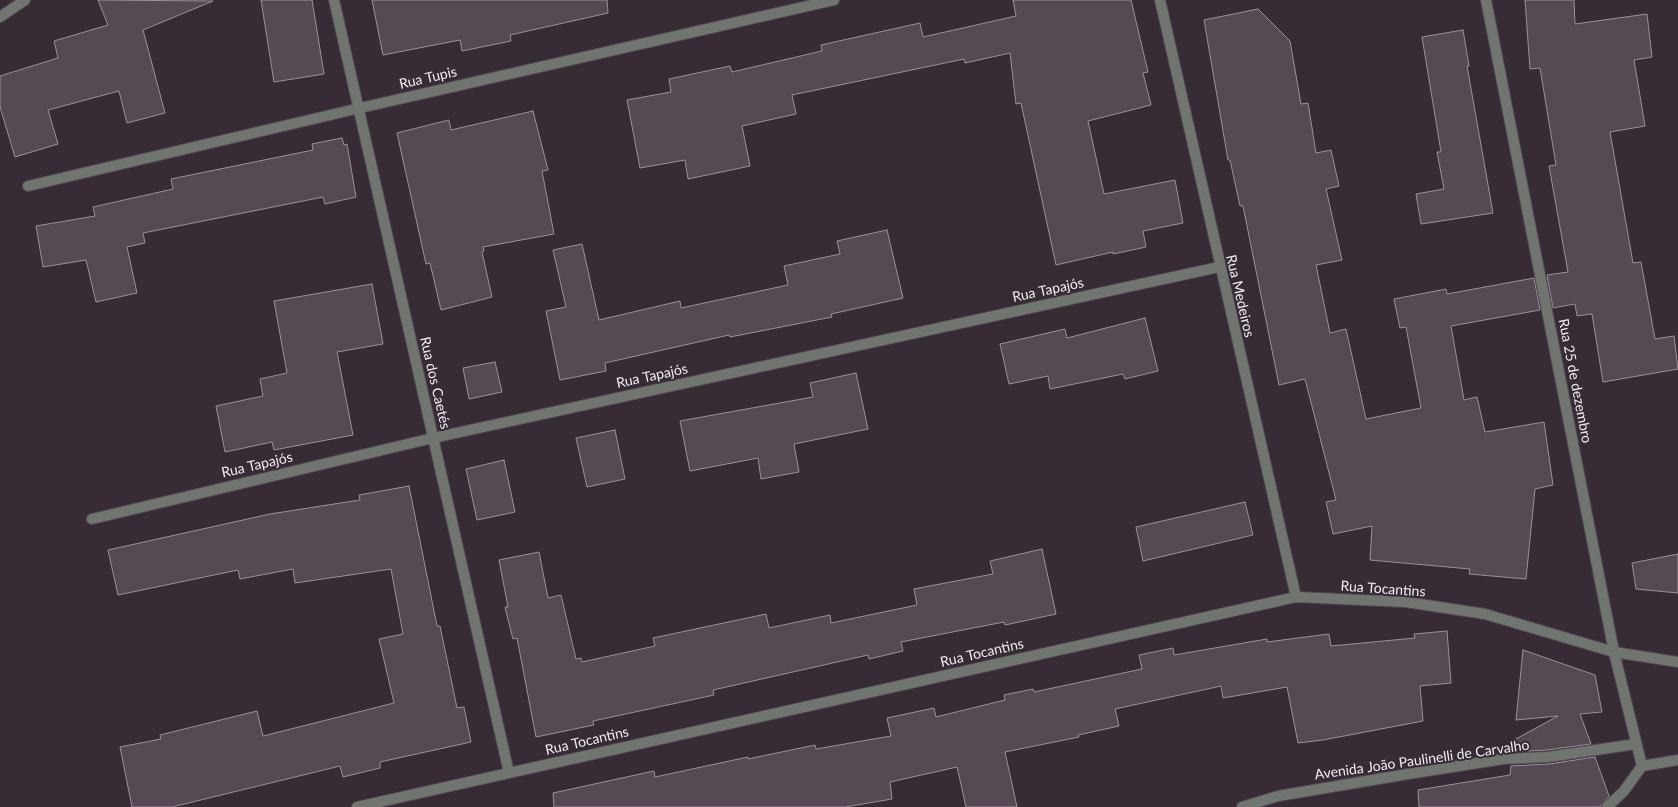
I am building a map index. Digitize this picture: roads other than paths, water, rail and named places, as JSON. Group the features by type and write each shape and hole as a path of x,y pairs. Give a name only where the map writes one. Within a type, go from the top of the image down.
{"street":[{"path":"0,17 25,0"},
{"name":"Rua dos Caetés","path":"334,0 360,108 509,773"},
{"name":"Rua Tupis","path":"28,186 834,0"},
{"name":"Rua Medeiros","path":"1160,0 1219,267 1296,597"},
{"name":"Rua 25 de dezembro","path":"1486,0 1614,652 1642,766"},
{"name":"Rua Tapajós","path":"92,519 433,438 1219,267"},
{"name":"Rua Tocantins","path":"357,807 1296,597 1406,602 1486,614 1614,652 1678,662"},
{"name":"Avenida João Paulinelli de Carvalho","path":"1242,807 1278,796 1408,774 1503,759 1548,757 1636,744"},
{"path":"1607,807 1624,791 1642,766 1678,760"}]}
